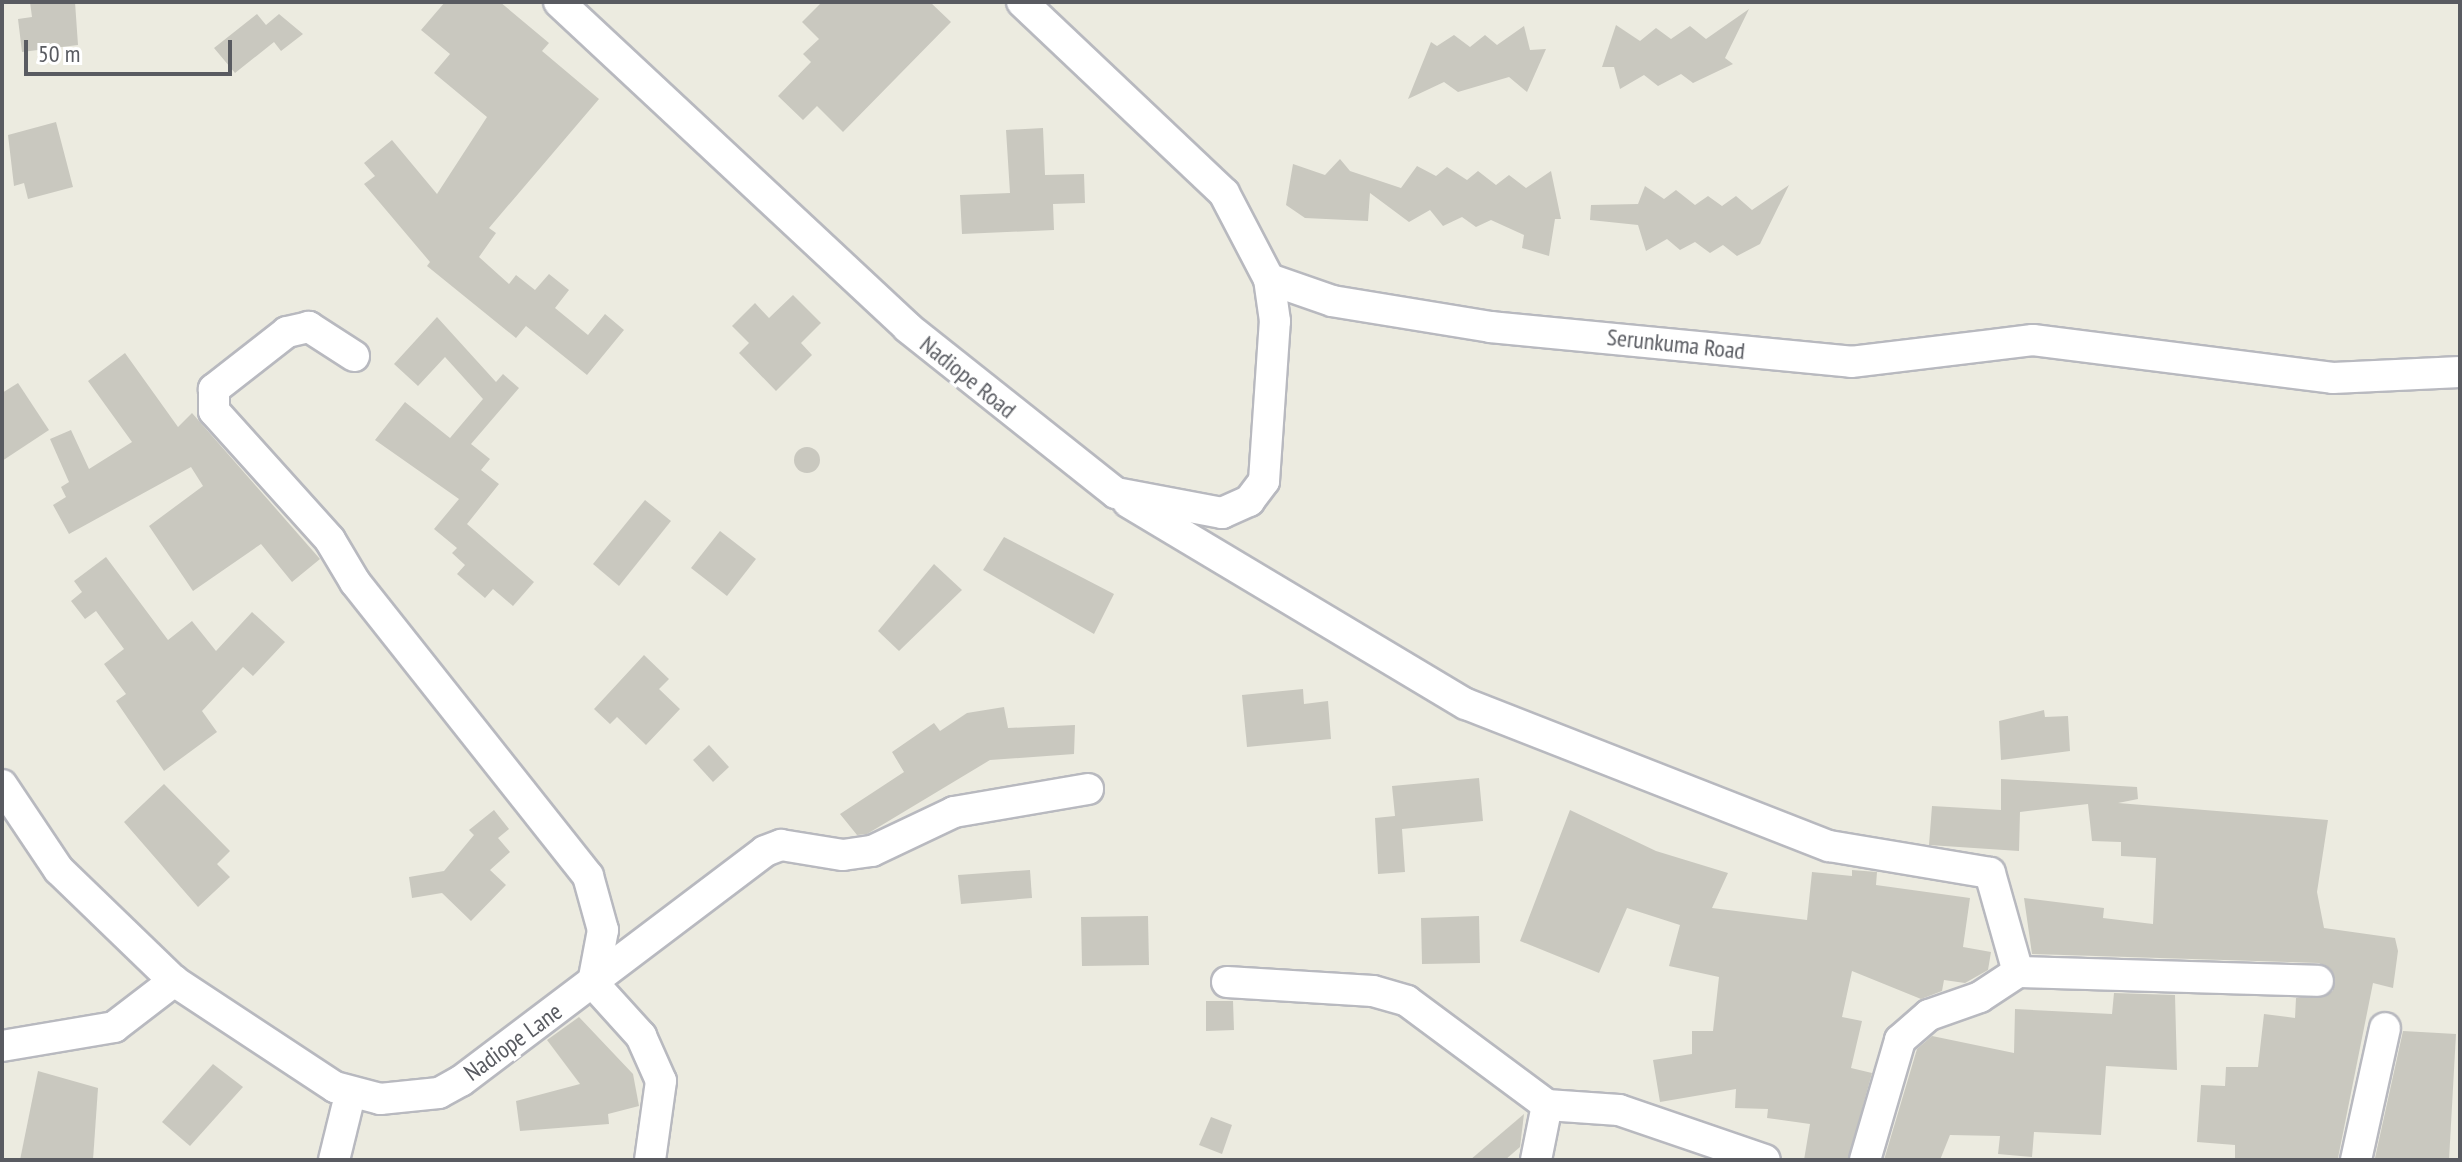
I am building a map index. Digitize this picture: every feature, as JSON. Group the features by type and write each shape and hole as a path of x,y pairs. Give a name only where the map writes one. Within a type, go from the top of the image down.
{"street":[{"name":"Nadiope Road","path":"559,2 907,327 1116,493 1222,513 1249,501 1264,481 1275,321 1269,279"},
{"path":"1022,2 1224,193 1269,279"},
{"name":"Serunkuma Road","path":"1269,279 1332,301 1490,327 1851,362 2033,340 2333,378 2460,372"},
{"path":"354,356 309,327 287,332 214,389 214,411 330,540 355,582 588,876 603,930 593,983 654,1058 660,1115 650,1160"},
{"path":"1116,493 1184,542 1466,704 1829,846 1990,873 2018,972"},
{"path":"2,785 59,870 174,981 268,1049 350,1095 334,1160"},
{"name":"Nadiope Lane","path":"350,1095 439,1093 593,983 765,851 781,845 843,855 872,851 954,812 1088,789"},
{"path":"1865,1160 1900,1040 1929,1015 1980,997 2018,972 2318,981"},
{"path":"2,1046 114,1027 174,981"},
{"path":"1227,982 1373,991 1407,1001 1547,1105 1619,1110 1765,1160"},
{"path":"2356,1160 2385,1028"},
{"path":"1536,1160 1547,1105"}],"building":[{"path":"30,2 75,2 78,45 22,52 18,19 32,17"},
{"path":"445,2 500,2 549,43 542,51 599,99 489,228 496,233 479,257 509,284 516,275 535,290 549,274 569,290 555,308 588,335 605,314 624,330 587,375 526,326 516,338 427,266 430,262 364,184 375,176 364,163 392,140 437,194 487,117 434,73 450,54 421,30"},
{"path":"822,2 930,2 951,22 843,132 817,106 803,120 778,96 811,62 803,54 819,39 802,22"},
{"path":"1749,9 1725,58 1733,64 1693,83 1681,74 1658,86 1644,75 1620,89 1614,67 1602,67 1616,25 1640,41 1656,28 1671,39 1690,26 1706,39"},
{"path":"257,14 266,25 279,14 303,34 281,51 274,42 235,73 214,48"},
{"path":"1524,26 1530,50 1546,49 1527,92 1509,77 1458,92 1444,82 1408,99 1431,42 1437,46 1454,35 1470,47 1485,35 1497,45"},
{"path":"56,122 73,187 28,199 24,183 14,186 8,135"},
{"path":"1043,128 1045,175 1084,174 1085,203 1053,204 1054,230 962,234 960,195 1010,193 1006,130"},
{"path":"1340,159 1350,171 1401,188 1417,166 1436,176 1447,167 1467,180 1478,171 1496,185 1509,175 1526,188 1551,171 1561,219 1555,219 1549,256 1522,248 1524,235 1491,220 1476,227 1462,217 1443,226 1430,210 1409,222 1370,193 1368,221 1305,218 1286,205 1293,164 1325,175"},
{"path":"1789,185 1760,244 1737,256 1723,245 1710,253 1695,242 1680,250 1667,239 1646,251 1638,225 1590,220 1591,205 1638,204 1645,186 1664,199 1676,190 1695,205 1708,196 1722,206 1736,196 1752,210"},
{"path":"793,295 821,323 801,343 812,355 776,391 739,353 749,343 732,326 755,303 769,318"},
{"path":"437,317 496,382 503,374 519,388 471,444 490,459 481,470 499,484 467,524 534,582 513,606 493,589 485,598 457,574 465,565 452,553 457,548 434,529 459,499 375,440 405,402 450,438 483,399 445,357 418,386 394,364"},
{"path":"125,353 178,427 192,413 320,559 292,582 261,544 193,591 149,526 203,486 191,467 69,534 53,505 66,497 61,487 69,482 50,439 71,430 89,469 132,442 88,381"},
{"path":"18,383 49,430 2,461 2,393"},
{"path":"807,447 817,450 820,460 817,470 807,473 797,470 794,460 797,450"},
{"path":"645,500 671,521 619,586 593,564"},
{"path":"720,531 756,559 727,596 691,568"},
{"path":"1004,537 1114,594 1094,634 983,570"},
{"path":"106,557 168,640 192,621 216,651 252,612 285,642 253,676 243,667 202,711 217,732 164,771 116,701 126,694 104,664 124,649 96,611 85,619 71,601 82,592 74,581"},
{"path":"934,564 962,590 899,651 878,631"},
{"path":"644,655 669,679 659,689 680,709 646,745 617,717 610,724 594,709"},
{"path":"1303,689 1304,704 1328,701 1331,739 1247,747 1242,695"},
{"path":"1004,707 1008,728 1075,725 1074,754 990,760 867,834 857,835 840,814 904,772 892,752 934,723 940,731 967,713"},
{"path":"2044,710 2045,717 2068,716 2070,751 2001,760 1999,721"},
{"path":"709,745 729,767 713,782 693,760"},
{"path":"1479,778 1483,821 1402,829 1405,872 1378,874 1375,818 1395,816 1392,786"},
{"path":"2001,779 2137,787 2138,799 2118,803 2328,820 2317,892 2324,928 2395,938 2398,951 2393,988 2373,983 2338,1158 2235,1160 2235,1145 2197,1142 2201,1085 2225,1086 2226,1067 2258,1067 2264,1014 2295,1018 2296,998 2333,991 2333,972 2319,963 2032,954 2024,898 2104,908 2103,918 2153,924 2156,858 2121,856 2121,842 2092,841 2088,804 2020,812 2019,851 1929,845 1932,806 2001,810"},
{"path":"164,784 230,851 217,864 230,877 198,907 124,822"},
{"path":"494,810 509,829 498,838 510,852 490,870 506,885 471,921 442,893 412,898 409,877 444,871 474,835 469,830"},
{"path":"1570,810 1656,851 1728,873 1712,908 1807,920 1812,872 1852,876 1852,870 1877,872 1876,885 1970,898 1963,947 1991,952 1988,970 1965,983 1944,980 1942,991 1921,999 1852,971 1842,1017 1862,1021 1851,1068 1872,1073 1848,1160 1804,1160 1810,1124 1767,1118 1768,1109 1735,1108 1736,1089 1660,1102 1653,1060 1692,1054 1692,1031 1713,1031 1719,977 1669,966 1680,925 1627,908 1599,973 1520,941"},
{"path":"1030,870 1032,898 961,904 958,875"},
{"path":"1148,916 1149,965 1082,966 1081,917"},
{"path":"1479,916 1480,963 1422,964 1421,918"},
{"path":"2114,993 2175,995 2177,1070 2106,1066 2101,1135 2034,1132 2032,1157 1998,1154 2000,1136 1950,1135 1940,1160 1884,1160 1917,1049 1932,1036 2014,1053 2015,1009 2112,1014"},
{"path":"1206,1001 1233,1001 1234,1030 1206,1031"},
{"path":"579,1017 633,1074 639,1106 608,1114 609,1124 520,1131 516,1101 580,1084 547,1040"},
{"path":"2403,1031 2456,1034 2449,1160 2375,1158"},
{"path":"213,1064 243,1087 190,1146 162,1122"},
{"path":"38,1071 98,1088 93,1160 20,1160"},
{"path":"1524,1114 1520,1147 1505,1160 1470,1160"},
{"path":"1211,1117 1232,1125 1222,1154 1199,1145"}]}
